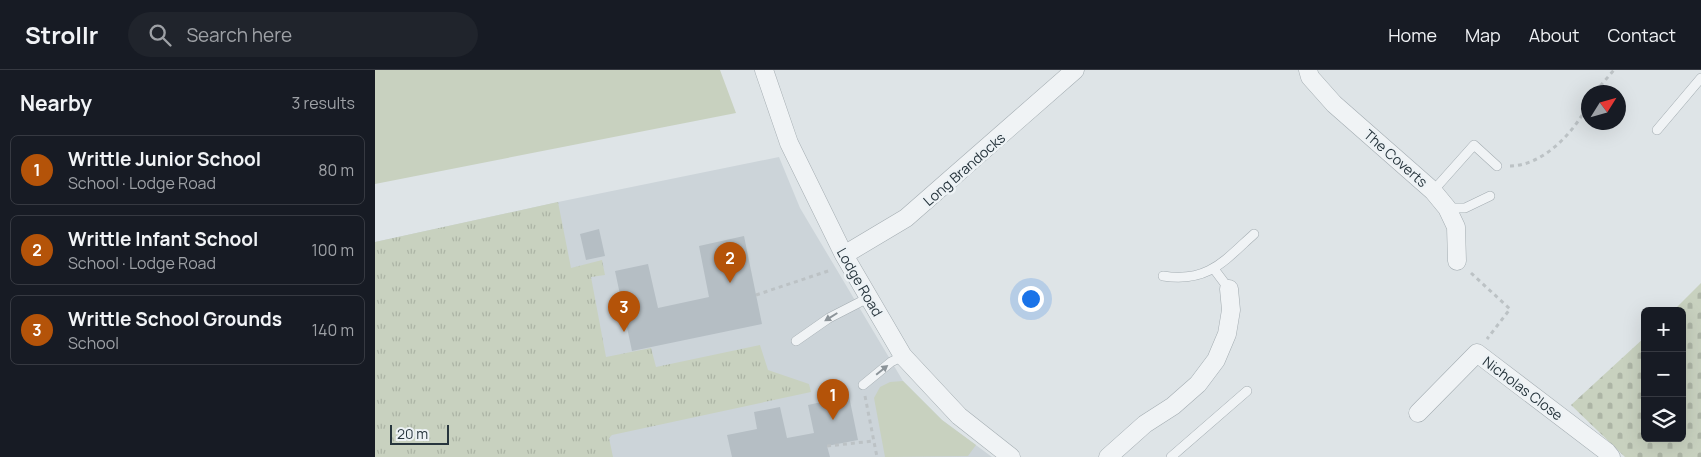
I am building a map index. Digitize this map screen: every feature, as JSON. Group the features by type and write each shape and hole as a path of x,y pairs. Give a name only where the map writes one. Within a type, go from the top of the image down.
{"street":[{"name":"Lodge Road","path":"764,70 789,143 846,259 903,356 959,416 1011,457"},
{"name":"Long Brandocks","path":"846,259 914,212 1075,70"},
{"name":"The Coverts","path":"1308,70 1310,77 1334,104 1433,191 1447,208 1456,227 1457,260"},
{"path":"1109,457 1145,424 1173,406 1198,384 1216,360 1227,334 1231,310 1229,289"},
{"name":"Nicholas Close","path":"1418,413 1477,353 1611,457"}],"lane":[{"path":"1657,130 1701,78"},
{"path":"1433,191 1474,145 1497,166"},
{"path":"1447,208 1465,208 1490,196"},
{"path":"1163,276 1178,278 1197,276 1215,269 1254,234"},
{"path":"1215,269 1229,289"},
{"path":"796,341 829,318 868,298"},
{"path":"863,385 891,362 903,356"},
{"path":"1171,457 1247,392"}],"path":[{"path":"1601,85 1614,70"},
{"path":"1497,166 1519,166 1533,161 1555,147 1581,116"},
{"path":"756,295 836,268 846,259"},
{"path":"1457,260 1510,309 1477,353"},
{"path":"863,385 877,457"},
{"path":"827,446 874,441"}],"shaded area":[{"path":"779,157 800,208 903,381 942,420 992,457 375,457 375,242"}],"green space":[{"path":"375,70 720,70 736,113 375,184"},
{"path":"558,202 571,268 602,260 605,275 591,277 606,357 651,348 656,367 760,345 768,370 809,384 811,392 612,435 609,438 613,457 375,457 375,242"},
{"path":"1701,283 1701,457 1625,457 1571,405 1641,341 1641,442 1686,442 1686,307 1677,307"},
{"path":"903,381 942,420 976,445 968,456 885,457 874,398 880,387 890,382"}],"building":[{"path":"599,229 605,256 586,260 580,234"},
{"path":"744,236 762,324 632,351 615,271 648,264 658,308 709,297 699,246"},
{"path":"849,396 858,440 827,446 830,457 732,457 727,435 757,429 754,412 780,407 787,438 814,433 808,405"}],"place":[{"name":"Writtle Infant School","path":"730,283"},
{"name":"Writtle School Grounds","path":"624,332"},
{"name":"Writtle Junior School","path":"833,420"}]}
